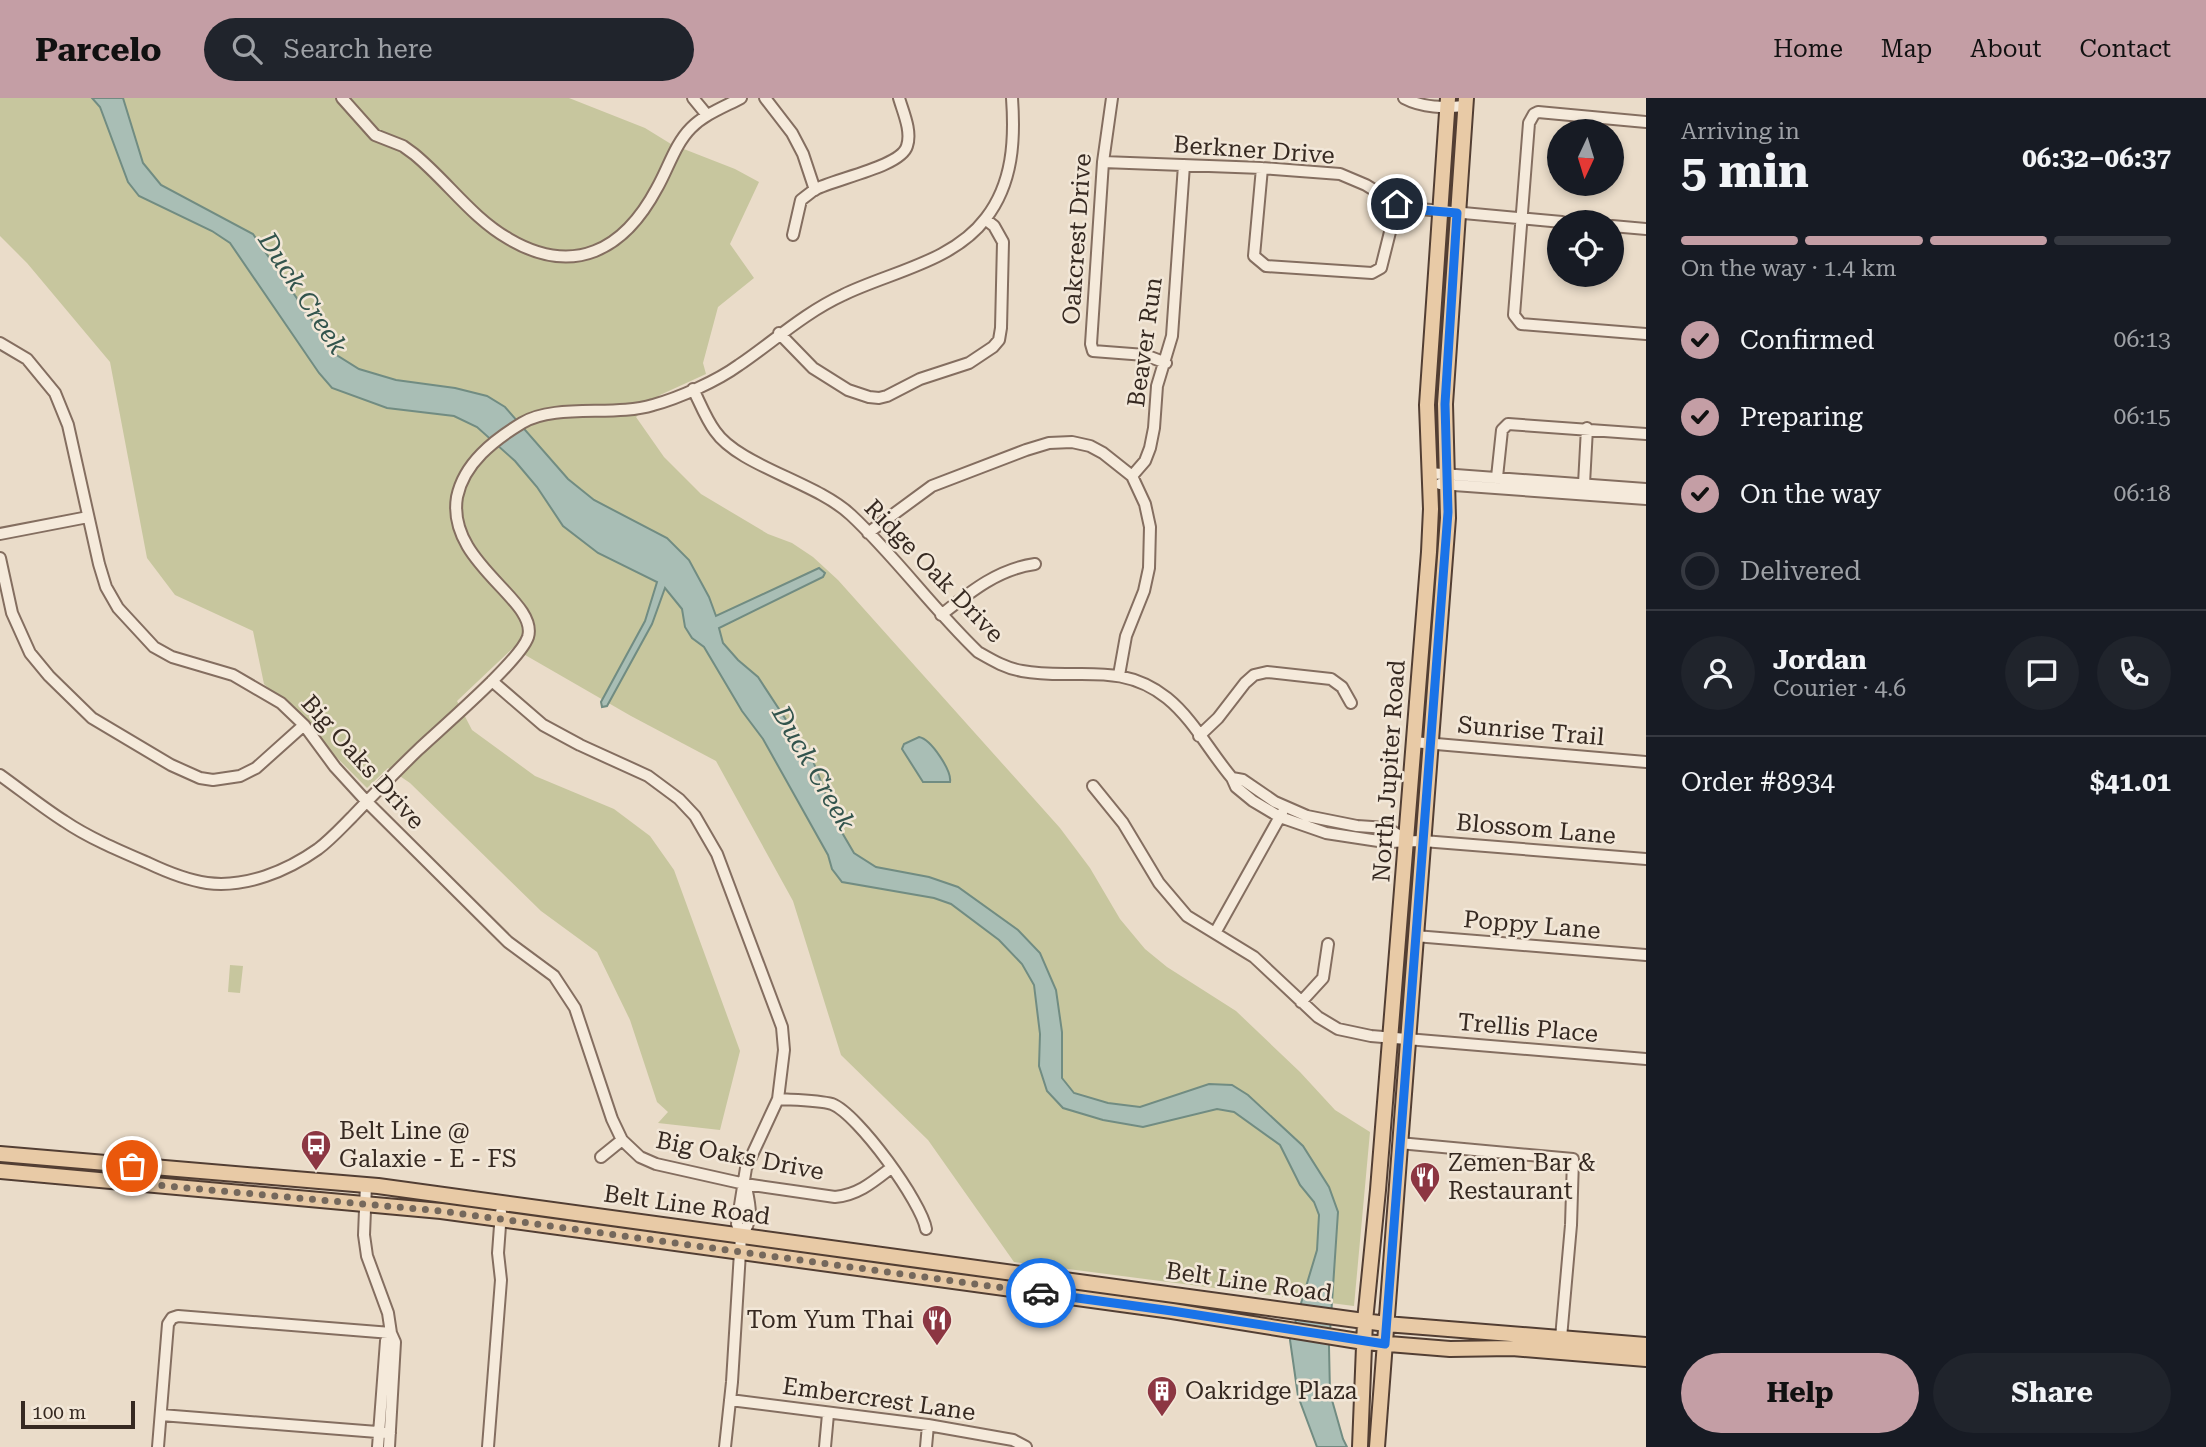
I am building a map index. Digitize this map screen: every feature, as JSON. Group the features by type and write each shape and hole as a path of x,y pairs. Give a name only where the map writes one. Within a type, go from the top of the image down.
{"main road":[{"name":"North Jupiter Road","path":"1360,1447 1365,1321 1380,1170 1426,583 1429,478 1427,405 1448,101"},
{"name":"North Jupiter Road","path":"1377,1447 1448,512 1445,404 1465,102"},
{"path":"1426,583 1443,584"},
{"path":"1419,671 1436,672"},
{"name":"Belt Line Road","path":"0,1154 366,1184 1386,1324 1646,1345"},
{"path":"111,1181 112,1164"},
{"path":"1380,1170 1396,1172"},
{"name":"Belt Line Road","path":"0,1171 365,1202 1172,1311 1364,1342 1455,1349 1512,1348 1646,1359"},
{"path":"835,1265 836,1249"},
{"path":"1006,1289 1009,1272"}],"street":[{"path":"342,98 375,135 414,154 485,222 509,239 549,256 560,257 595,251 611,244 627,232 645,210 690,129 707,115 741,98"},
{"path":"693,98 707,115"},
{"path":"765,98 792,133 803,154 815,190"},
{"path":"793,235 801,200 815,190 881,166 903,154 908,146 908,129 899,98"},
{"path":"0,775 66,823 173,874 207,883 233,883 270,875 295,864 322,846 492,681 525,644 529,634 526,619 467,548 458,531 455,514 457,497 471,465 501,438 525,421 540,415 652,406 693,389 736,367 779,334 840,296 956,247 985,219 1002,192 1012,158 1012,98"},
{"name":"Oakcrest Drive","path":"1112,98 1103,162 1091,344 1093,351 1145,355 1166,363"},
{"path":"1404,98 1422,105 1448,101 1465,102"},
{"path":"1646,122 1538,112 1534,114 1529,123 1514,315 1521,324 1646,334"},
{"name":"Berkner Drive","path":"1103,162 1339,174 1397,204 1439,212 1547,221"},
{"name":"Beaver Run","path":"1132,476 1145,461 1150,448 1157,386 1172,336 1184,165"},
{"path":"1262,168 1254,256 1266,266 1372,273 1381,268 1397,204"},
{"path":"779,334 813,368 848,390 869,397 887,396 919,379 969,363 993,347 999,340 1001,328 1003,242 994,226 985,219"},
{"path":"1624,227 1646,229"},
{"name":"Big Oaks Drive","path":"0,342 27,359 55,393 68,425 106,587 118,608 146,640 172,657 233,675 281,703 304,725 335,767 367,802 509,942 554,976 575,1008 612,1119 622,1140 640,1157 656,1164 745,1184 835,1197 864,1189 891,1168"},
{"name":"Ridge Oak Drive","path":"693,389 715,432 744,455 832,500 849,513 978,652 999,664 1020,671 1043,674 1086,672 1119,675 1137,681 1167,698 1184,715 1232,778 1243,780 1283,812 1334,822 1387,828 1406,840"},
{"path":"1497,477 1504,426 1516,423 1646,433"},
{"path":"1584,484 1587,428"},
{"path":"868,533 932,486 1049,443 1072,442 1090,446 1132,476 1145,504 1150,527 1149,568 1144,591 1126,636 1119,675"},
{"path":"1447,479 1497,477 1646,489"},
{"path":"1429,478 1646,499"},
{"path":"0,534 88,517"},
{"path":"0,558 12,612 36,661 92,718 171,765 200,778 213,780 240,776 256,768 304,725"},
{"path":"942,615 981,583 1023,565 1035,564"},
{"path":"1199,736 1218,718 1245,683 1254,675 1267,672 1331,679 1342,687 1351,703"},
{"path":"492,681 543,725 648,776 679,799 695,816 717,854 782,1027 784,1050 778,1099 746,1168 737,1224 741,1236 725,1447"},
{"name":"Sunrise Trail","path":"1413,742 1646,762"},
{"name":"Trellis Place","path":"1093,786 1123,823 1169,898 1187,916 1254,957 1318,1017 1338,1029 1371,1036 1646,1059"},
{"path":"1215,933 1283,812"},
{"name":"Blossom Lane","path":"1406,840 1646,859"},
{"name":"Poppy Lane","path":"1415,936 1646,956"},
{"path":"1301,1002 1323,978 1328,944"},
{"path":"778,1099 832,1104 860,1125 908,1190 924,1217 926,1229"},
{"name":"Big Oaks Drive","path":"600,1157 622,1140"},
{"path":"1399,1143 1573,1159 1572,1213 1561,1338"},
{"path":"366,1184 364,1235 367,1256 388,1312 391,1333 386,1341 385,1433 389,1447"},
{"path":"488,1447 500,1280 498,1253 502,1202"},
{"path":"158,1447 168,1324 172,1318 178,1316 391,1333"},
{"name":"Embercrest Lane","path":"730,1401 928,1425 1013,1440 1024,1445"},
{"path":"825,1447 828,1414"},
{"path":"161,1415 385,1433"},
{"path":"926,1447 928,1425"},
{"path":"378,1447 385,1433"}],"green space":[{"path":"0,98 569,98 645,128 671,144 735,169 759,182 730,244 754,278 718,307 703,363 706,374 660,395 636,417 664,457 701,494 768,534 792,543 813,557 838,580 1060,828 1090,868 1120,919 1145,949 1167,967 1236,1011 1300,1072 1335,1110 1370,1132 1354,1306 1014,1262 928,1140 841,1055 793,901 716,761 513,648 457,701 472,730 535,776 614,809 650,836 674,870 740,1051 720,1130 658,1123 668,1112 657,1102 630,1020 597,952 541,911 410,783 388,768 367,788 264,684 253,631 175,595 147,558 110,362 27,263 0,236"},
{"path":"230,965 243,966 240,993 228,992"}],"water":[{"name":"Duck Creek","path":"92,98 123,98 143,163 161,185 253,234 335,354 359,369 396,380 455,388 487,396 505,407 568,479 594,500 667,538 689,560 716,616 819,568 825,573 823,577 719,628 723,643 758,677 813,761 830,812 854,853 876,867 929,877 958,887 1018,930 1040,953 1056,990 1062,1032 1062,1078 1074,1093 1108,1103 1140,1107 1209,1084 1232,1085 1248,1095 1303,1146 1329,1187 1338,1212 1329,1347 1330,1393 1347,1447 1317,1447 1298,1396 1290,1340 1317,1250 1319,1215 1280,1145 1234,1112 1217,1109 1143,1127 1103,1120 1063,1108 1047,1091 1039,1066 1040,1034 1034,985 1022,964 999,940 951,904 934,898 842,882 832,869 828,855 763,739 742,711 704,647 692,638 685,627 682,609 665,588 652,624 607,706 602,707 601,702 645,621 657,582 598,553 563,526 537,487 515,461 477,427 454,416 387,408 332,388 230,243 212,231 139,196 128,182 100,107"},
{"path":"919,737 929,743 940,756 950,782 923,782 902,749 904,744"}],"way so far":[{"path":"132,1166 112,1164 111,1181 441,1211 1041,1293"}],"place":[{"name":"Belt Line @ Galaxie - E - FS","path":"316,1172"},
{"name":"Zemen Bar & Restaurant","path":"1425,1204"},
{"name":"Tom Yum Thai","path":"937,1347"},
{"name":"Oakridge Plaza","path":"1162,1418"}],"route":[{"path":"1041,1293 1385,1344 1448,512 1445,404 1457,213 1422,210 1397,204"}]}
